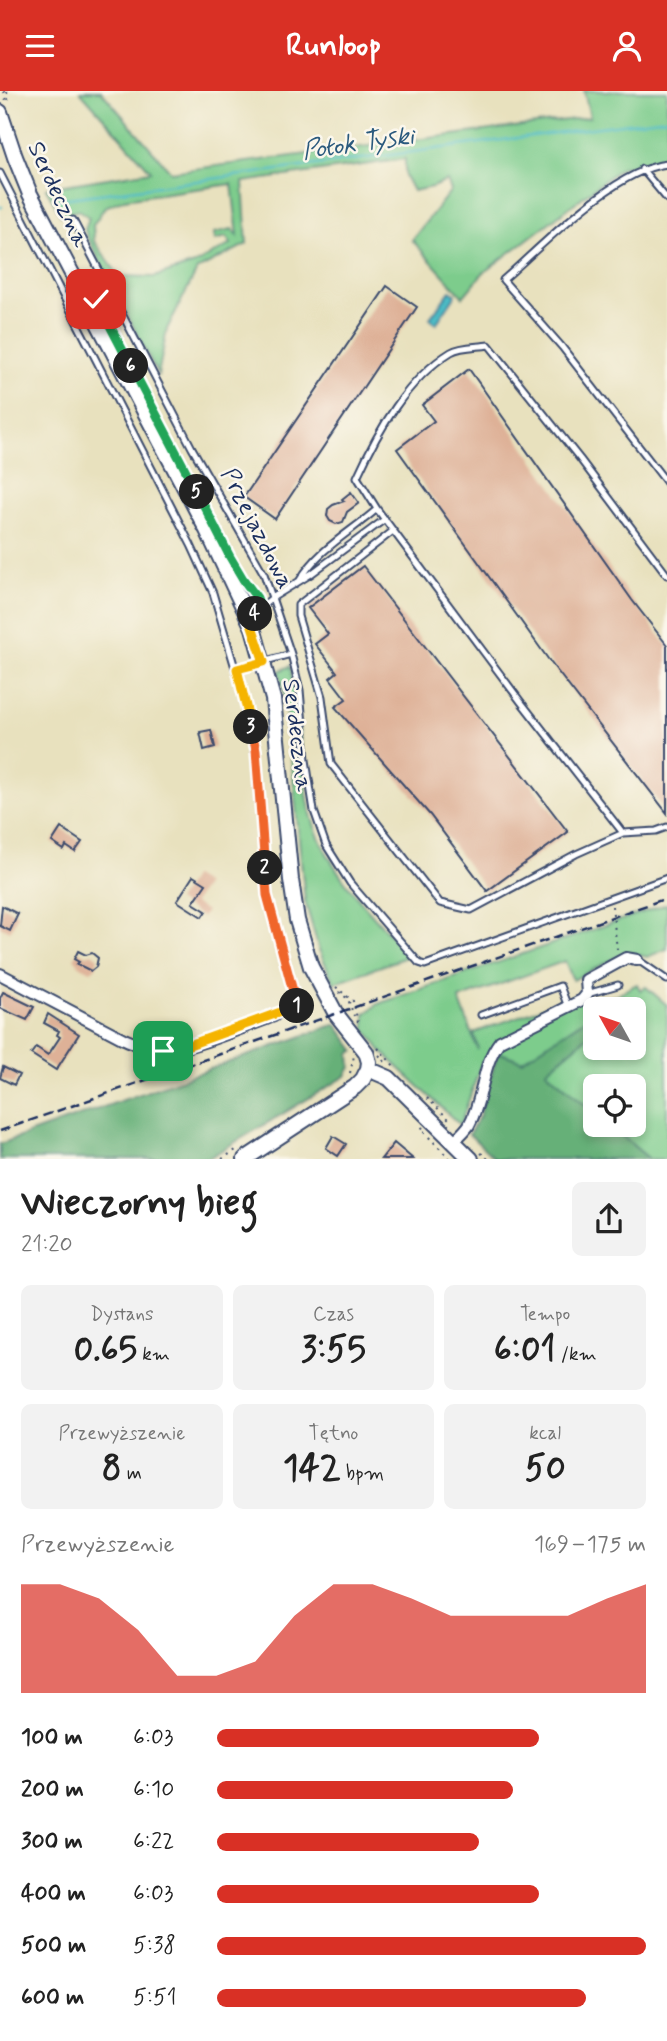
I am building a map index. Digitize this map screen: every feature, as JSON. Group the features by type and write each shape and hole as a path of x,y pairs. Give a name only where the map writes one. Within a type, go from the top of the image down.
{"street":[{"name":"Serdeczna","path":"6,113 15,157 30,194 207,530 255,613 273,699 297,920 311,967 336,1014 368,1046 368,1069"},
{"path":"458,1137 468,1127 476,1110 492,1052 500,1041 582,1000 587,994 586,980 626,958 637,960"},
{"path":"0,974 143,1048 163,1051 181,1048 274,1016"},
{"path":"242,1153 347,1093 363,1079 368,1069 389,1078 475,1155"}],"lane":[{"path":"667,164 633,173 587,207 503,280 562,347 667,483"},
{"path":"642,169 667,199"},
{"path":"0,173 214,593 237,669 256,750 267,895 297,1007 274,1016"},
{"name":"Przejazdowa","path":"73,220 192,448 264,574 300,690 314,811 326,845 350,883 419,963 425,965 667,878"},
{"path":"623,833 393,531 357,477 367,455 412,385 453,350 489,345 580,459 667,575"},
{"path":"299,580 306,569 338,538 377,509"},
{"path":"255,613 272,598 311,574 385,519"},
{"path":"393,531 298,605 298,616 322,697 331,764 440,903 471,910 576,854 623,833 667,828"},
{"path":"237,669 291,654"},
{"path":"637,960 667,980"},
{"path":"587,994 618,985"},
{"path":"481,1014 560,986 568,1007"}],"path":[{"path":"6,113 7,91"},
{"path":"243,579 257,598 255,613"},
{"path":"611,898 619,962"},
{"path":"333,985 344,991 353,1001 359,1025"},
{"path":"348,1078 354,1065 353,1057 368,1046 397,1069"},
{"path":"424,1095 458,1137"},
{"path":"222,1159 242,1153"},
{"path":"475,1155 488,1159"}],"green space":[{"path":"80,91 101,91 171,172 590,117 584,91 667,91 667,160 622,167 483,273 463,297 412,240 451,190 447,181 413,191 405,176 405,159 243,182 247,244 197,270 167,329 158,375 88,238 85,230 89,217 79,210 61,215 46,188 151,171","holes":["232,184 238,236 232,229 214,233 215,240 226,237 231,244 195,264 154,277 119,276 94,241 93,225 105,207 124,199"]},
{"path":"290,666 307,792 316,831 337,870 351,889 409,956 334,983 319,950 305,901 286,704 279,671"},
{"path":"667,904 667,949 647,957 631,953 619,956 573,980 565,961 459,999 478,1050 474,1033 576,995 583,997 583,1020 522,1061 498,1052 482,1062 460,1125 381,1051 365,1028 365,1014 378,1004"},
{"path":"637,984 640,990 646,987 667,1005 667,1159 649,1159 623,1137 646,1137 646,1074 583,1074 583,1103 546,1071 583,1040 583,1061 646,1061 646,997 612,997"},
{"path":"583,1020 583,1040 546,1071 583,1103 583,1137 623,1137 649,1159 495,1159 469,1134 479,1117 498,1052 522,1061"},
{"path":"336,1024 355,1050 350,1054 351,1067 346,1076 207,1159 0,1159 0,1144"}],"water":[{"path":"450,291 455,294 454,297 436,324 430,318"}],"building":[{"path":"387,286 417,307 275,519 244,497"},
{"path":"469,369 632,600 667,645 667,813 551,663 397,449 434,421 422,405"},
{"path":"351,492 359,503 347,512 343,522 336,524 330,521 327,516 328,509 344,501 342,499"},
{"path":"363,566 568,832 487,891 430,815 335,707 346,699 330,678 337,672 315,644 328,634 308,608"},
{"path":"211,730 215,747 204,750 200,732"},
{"path":"61,828 82,842 75,852 66,846 64,850 52,842"},
{"path":"193,876 206,884 193,903 206,911 202,917 177,901"},
{"path":"2,906 18,914 10,931 0,926"},
{"path":"78,951 86,955 92,953 98,958 96,967 91,971 77,964 79,962 74,959"},
{"path":"3,992 34,1007 27,1020 0,1008"},
{"path":"48,1014 79,1034 56,1070 31,1054 36,1047 48,1055 60,1037 57,1035 59,1031 44,1023"},
{"path":"3,1067 19,1075 14,1085 0,1078"},
{"path":"333,1136 346,1144 338,1156 326,1148"},
{"path":"394,1143 413,1159 381,1159"}],"waterway":[{"name":"Potok Tyski","path":"54,200 667,118"}],"railway":[{"path":"0,1131 667,898"}],"route":[{"path":"96,299 230,557 257,598 261,609 249,617 264,662 237,669 256,750 267,895 297,1007 181,1048 163,1051"}]}
